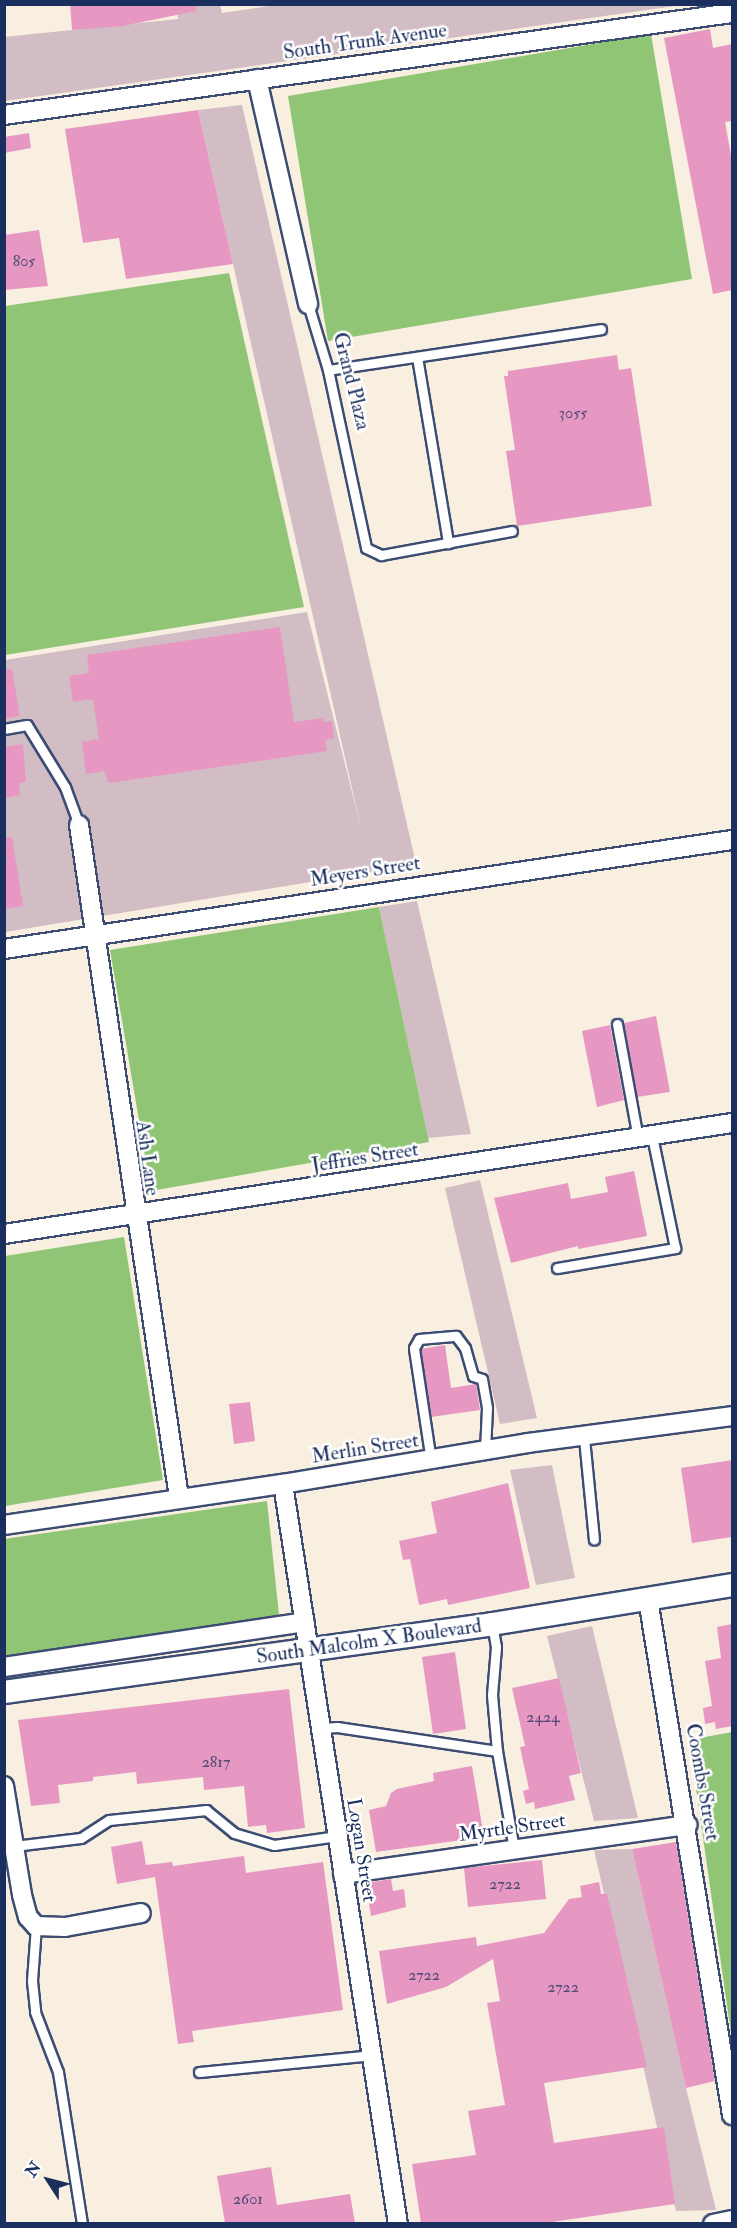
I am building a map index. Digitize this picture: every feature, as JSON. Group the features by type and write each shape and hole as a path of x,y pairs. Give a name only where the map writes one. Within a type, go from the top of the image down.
{"street":[{"name":"South Trunk Avenue","path":"4,115 732,13"},
{"name":"Grand Plaza","path":"257,79 308,304"},
{"name":"Ash Lane","path":"79,825 134,1215 179,1497"},
{"name":"Meyers Street","path":"4,949 732,840"},
{"name":"Jeffries Street","path":"4,1234 732,1123"},
{"name":"Merlin Street","path":"4,1525 179,1497 283,1484 485,1451 732,1416"},
{"name":"Logan Street","path":"283,1484 398,2223"},
{"name":"South Malcolm X Boulevard","path":"4,1692 492,1624 732,1585"},
{"name":"Coombs Street","path":"648,1599 688,1825 732,2115"},
{"path":"4,1667 305,1622"},
{"path":"4,1786 28,1917 36,1926 65,1927 141,1913"},
{"name":"Myrtle Street","path":"343,1874 688,1825"},
{"path":"713,2223 732,2220"}],"lane":[{"name":"Grand Plaza","path":"308,304 328,370 366,548 381,555 512,531"},
{"path":"328,370 602,329"},
{"path":"417,357 448,543"},
{"path":"4,729 27,725 65,787 79,825"},
{"path":"557,1268 675,1248 616,1024"},
{"path":"431,1461 414,1348 419,1339 456,1336 465,1348 473,1376 482,1379 487,1408 485,1451"},
{"path":"584,1438 594,1540"},
{"path":"492,1624 496,1647 492,1695 497,1751 514,1849"},
{"path":"322,1728 337,1726 497,1751"},
{"path":"14,1846 81,1838 109,1820 206,1810 234,1833 274,1845 337,1836"},
{"path":"36,1926 32,1981 35,2012 58,2072 82,2223"},
{"path":"199,2072 371,2055"}],"shaded area":[{"path":"176,4 220,5 222,13 282,4 682,5 5,101 4,37 178,19"},
{"path":"242,105 417,868 371,872 5,932 5,660 307,612 361,828 198,110"},
{"path":"417,901 471,1134 428,1138 379,907"},
{"path":"480,1180 537,1418 500,1424 445,1188"},
{"path":"552,1465 575,1578 536,1585 510,1470"},
{"path":"592,1626 638,1818 594,1821 547,1636"},
{"path":"632,1849 716,2210 676,2211 594,1850"}],"green space":[{"path":"651,34 692,279 328,341 288,96"},
{"path":"229,273 304,607 5,655 5,306"},
{"path":"379,907 429,1142 151,1191 110,950"},
{"path":"124,1237 163,1480 5,1506 5,1256"},
{"path":"267,1501 279,1615 5,1663 4,1539"},
{"path":"732,1732 732,2040 689,1740"}],"building":[{"path":"70,4 196,4 196,11 123,26 72,30"},
{"path":"710,29 713,48 732,44 732,121 725,122 732,161 732,290 713,294 664,38"},
{"path":"198,110 233,264 126,279 119,238 83,243 65,129"},
{"path":"29,133 31,148 4,153 4,137"},
{"path":"39,230 48,286 4,290 4,235"},
{"path":"617,355 619,370 631,368 652,506 517,526 506,451 515,450 504,376 508,376 508,371"},
{"path":"280,627 294,722 323,718 324,722 332,721 334,738 325,740 327,751 109,783 104,771 86,774 82,742 99,739 93,699 73,702 69,676 89,673 87,655"},
{"path":"4,669 12,669 20,716 4,719"},
{"path":"23,744 26,782 19,783 20,795 4,798 4,747"},
{"path":"12,837 23,906 4,909 4,838"},
{"path":"656,1016 670,1092 637,1097 624,1023"},
{"path":"610,1025 624,1100 597,1107 582,1031"},
{"path":"634,1171 647,1236 578,1249 578,1246 511,1263 494,1198 568,1183 571,1199 608,1192 605,1177"},
{"path":"445,1345 451,1388 476,1384 480,1410 431,1417 421,1349"},
{"path":"250,1402 255,1441 234,1444 229,1404"},
{"path":"732,1460 732,1537 692,1543 681,1468"},
{"path":"508,1483 530,1588 448,1605 447,1599 419,1605 410,1559 403,1560 399,1541 437,1533 431,1502"},
{"path":"732,1624 732,1726 716,1729 715,1722 705,1724 703,1708 712,1706 705,1661 721,1658 717,1627"},
{"path":"455,1652 466,1729 433,1734 422,1657"},
{"path":"559,1678 581,1773 569,1776 575,1800 535,1809 534,1802 526,1804 523,1791 529,1789 520,1747 525,1746 512,1688"},
{"path":"289,1689 305,1828 267,1833 266,1825 248,1827 244,1786 204,1790 203,1777 137,1784 136,1772 93,1777 93,1781 58,1785 60,1803 31,1806 18,1720"},
{"path":"472,1766 484,1837 376,1852 369,1810 386,1806 391,1793 397,1789 434,1781 433,1773"},
{"path":"142,1841 146,1865 172,1862 173,1866 244,1856 246,1873 323,1862 343,2010 192,2031 194,2042 178,2044 155,1877 117,1884 111,1847"},
{"path":"676,1842 715,2081 686,2088 632,1849"},
{"path":"542,1860 546,1899 468,1907 464,1868"},
{"path":"391,1879 393,1891 404,1889 406,1907 371,1916 366,1883"},
{"path":"599,1882 601,1894 607,1894 647,2067 544,2083 554,2143 664,2127 675,2204 545,2223 421,2223 412,2164 476,2155 468,2111 505,2105 487,2003 500,2001 493,1959 446,1987 387,2004 379,1951 476,1937 477,1946 544,1933 569,1899 582,1897 580,1886"},
{"path":"271,2167 277,2205 350,2194 355,2223 225,2223 217,2176"}]}
